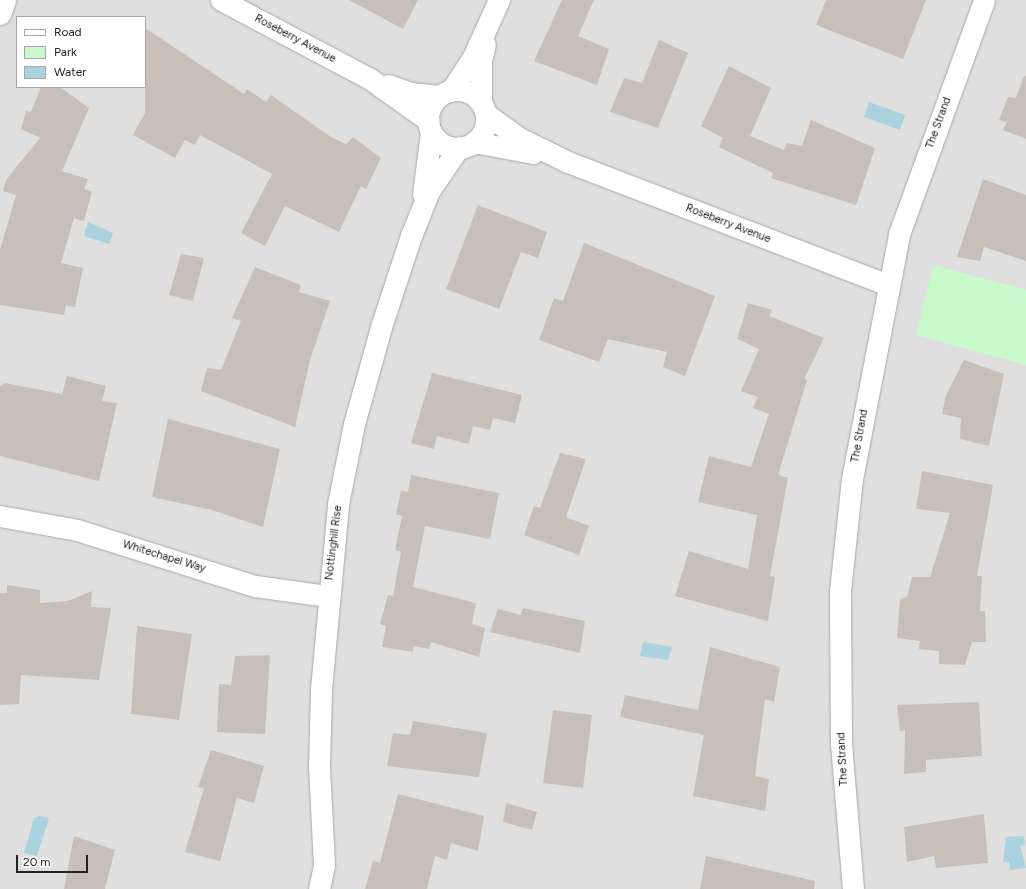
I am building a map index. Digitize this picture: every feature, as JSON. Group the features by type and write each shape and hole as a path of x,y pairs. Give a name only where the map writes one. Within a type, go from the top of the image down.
{"street":[{"name":"Roseberry Avenue","path":"221,0 370,79 411,93 445,93"},
{"name":"The Strand","path":"852,889 841,744 840,591 852,479 899,234 984,0"},
{"path":"496,6 481,61 484,127 466,145 443,144 430,126 430,107 445,93 496,6"},
{"name":"Roseberry Avenue","path":"370,79 430,126"},
{"path":"445,93 472,94 483,108"},
{"name":"Roseberry Avenue","path":"483,108 519,138 568,162 888,285"},
{"name":"Nottinghill Rise","path":"319,889 324,865 319,767 328,596 338,504 354,424 380,327 421,208 430,126"},
{"name":"Roseberry Avenue","path":"466,145 512,147 568,162"},
{"name":"Nottinghill Rise","path":"421,208 466,145"},
{"name":"Whitechapel Way","path":"0,516 77,530 255,586 328,596"}],"shaded area":[{"path":"0,0 1026,0 1026,889 0,889"}],"green space":[{"path":"933,265 1026,290 1026,365 916,335"}],"water":[{"path":"869,102 905,115 900,130 864,117"},
{"path":"88,222 113,233 109,244 84,236"},
{"path":"643,642 672,647 668,660 640,656"},
{"path":"40,816 49,818 37,856 24,853 34,818"},
{"path":"1024,836 1025,845 1020,846 1026,868 1010,870 1009,862 1003,862 1006,837"}],"building":[{"path":"349,0 418,0 403,29"},
{"path":"562,0 594,0 578,36 609,49 597,85 534,61"},
{"path":"826,0 926,0 903,59 816,25"},
{"path":"146,29 244,94 247,89 266,102 271,95 331,137 346,144 353,137 381,158 366,189 361,186 339,232 285,206 265,246 241,233 272,174 200,135 195,145 185,140 175,158 133,135 145,113"},
{"path":"659,40 688,53 658,128 610,112 624,78 642,83"},
{"path":"729,66 771,88 750,136 784,150 787,143 802,146 811,120 875,148 856,205 771,178 773,173 719,147 723,138 701,126"},
{"path":"1024,76 1026,76 1026,139 1003,130 1007,122 999,120 1008,97 1016,98"},
{"path":"41,88 61,88 89,108 62,171 88,179 84,189 92,191 84,221 74,218 61,263 83,268 75,307 66,305 64,315 0,305 0,250 16,195 3,191 6,180 40,138 21,129 26,111 31,112"},
{"path":"983,179 1026,195 1026,261 984,247 980,261 957,257"},
{"path":"478,205 547,232 538,258 521,252 499,309 446,289"},
{"path":"584,243 715,296 685,376 663,367 667,352 608,339 599,362 539,340 554,298 563,301"},
{"path":"181,254 204,258 193,301 169,295"},
{"path":"255,267 301,285 299,292 330,301 310,360 295,427 201,391 207,368 221,370 241,321 232,318"},
{"path":"748,303 772,310 769,316 824,338 804,379 807,380 778,475 788,478 770,576 775,577 768,621 675,596 689,551 748,569 757,515 698,502 709,456 751,467 769,414 753,408 758,397 741,391 759,349 737,339"},
{"path":"964,360 1004,374 989,446 960,439 961,418 942,414 946,395"},
{"path":"432,373 522,395 515,423 493,418 490,430 473,426 469,444 437,436 434,449 411,443"},
{"path":"67,376 106,386 102,401 117,403 99,481 0,456 0,386 5,383 62,394"},
{"path":"168,419 280,449 263,527 212,510 152,497"},
{"path":"560,453 586,459 566,517 589,526 579,555 524,535 534,506 540,508"},
{"path":"922,471 993,485 977,576 982,576 980,611 985,611 986,642 972,642 965,665 939,664 939,651 919,649 920,641 897,638 900,599 907,597 912,577 930,577 950,513 916,509"},
{"path":"411,475 499,493 490,539 425,526 413,587 476,603 472,624 485,628 479,657 431,642 429,649 414,646 413,652 382,647 386,626 380,624 388,595 393,596 401,552 395,550 402,516 396,514 401,491 408,492"},
{"path":"7,585 40,590 40,603 68,601 92,591 91,607 111,608 99,680 21,675 19,704 0,705 0,593 7,593"},
{"path":"523,608 585,621 580,653 490,632 498,609 521,615"},
{"path":"137,626 192,634 179,720 131,714"},
{"path":"710,647 780,667 774,702 765,699 755,776 769,779 765,811 693,796 704,735 620,717 625,695 698,710"},
{"path":"270,655 265,734 217,732 219,684 231,685 235,656"},
{"path":"979,702 982,756 926,760 926,772 904,774 905,730 900,731 897,705"},
{"path":"553,710 592,715 583,788 543,783"},
{"path":"413,721 487,733 479,777 387,766 393,733 410,735"},
{"path":"211,750 264,766 254,803 237,798 220,861 185,852 204,788 198,787"},
{"path":"398,794 484,816 478,851 451,843 447,860 435,856 427,889 365,889 373,861 380,863"},
{"path":"506,803 537,812 532,830 503,822"},
{"path":"984,814 988,863 936,868 934,856 907,862 904,827"},
{"path":"74,836 115,850 105,889 64,889"},
{"path":"706,856 815,881 814,889 700,889"}]}
